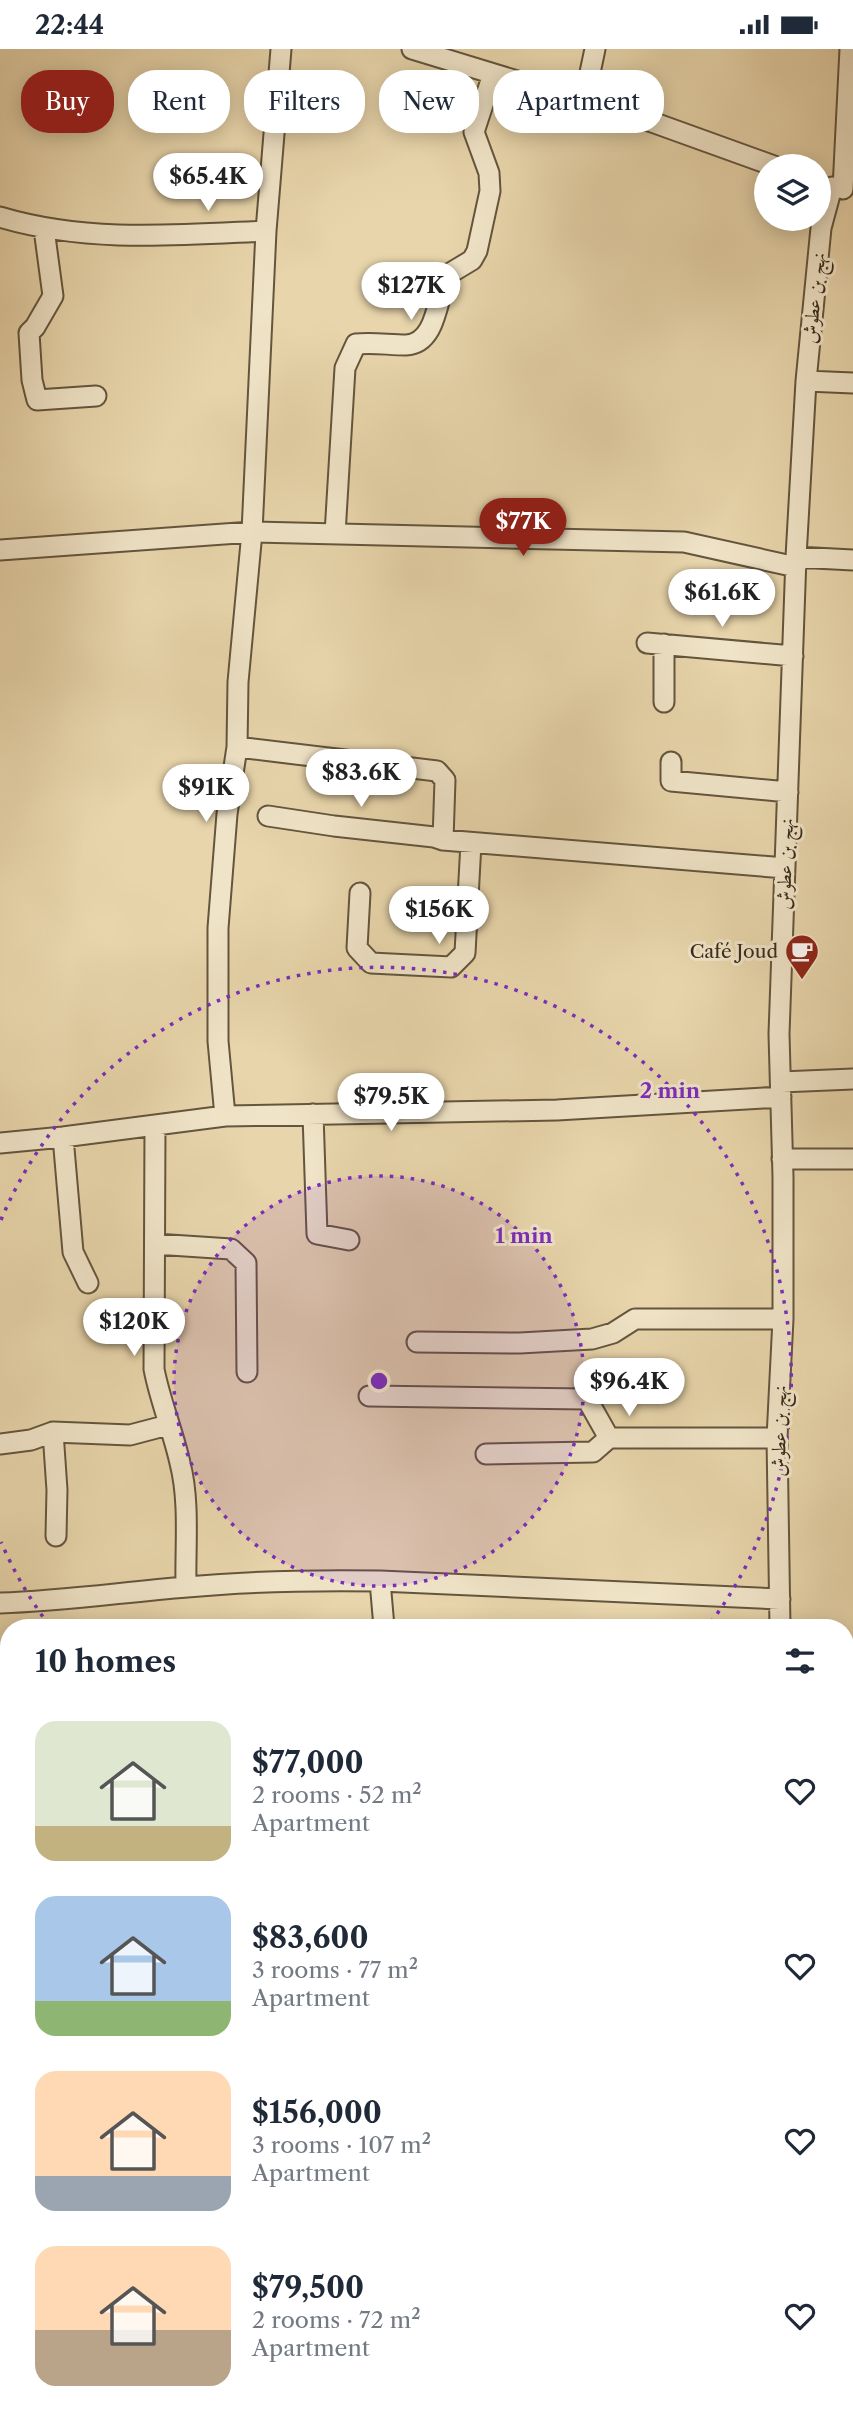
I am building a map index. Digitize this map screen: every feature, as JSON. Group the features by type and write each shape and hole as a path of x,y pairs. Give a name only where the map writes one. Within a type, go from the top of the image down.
{"street":[{"path":"225,1117 218,1041 218,928 227,814 237,747 238,682 252,532 266,231 281,49"},
{"path":"335,534 345,367 350,354 356,344 409,345 421,341 429,332 447,275 472,260 477,251 489,191 488,173 474,132 493,74 412,49"},
{"path":"591,70 595,49"},
{"name":"نهج بن عطوش","path":"780,1619 777,1438 783,1319 779,1034 796,562 806,381 821,227 837,187 850,49"},
{"path":"664,126 754,159"},
{"path":"0,217 44,229 74,233 143,236 266,231"},
{"path":"44,229 53,296 29,333 32,380 37,400 96,396"},
{"path":"806,381 853,383"},
{"path":"0,550 252,532 684,542 796,562 853,560"},
{"path":"664,702 656,644 793,656"},
{"path":"237,747 437,771 445,780 443,841"},
{"path":"671,762 671,781 788,792"},
{"path":"268,816 434,837 443,841 785,868"},
{"path":"360,893 357,948 370,963 451,967 465,953 471,843"},
{"path":"0,1143 225,1117 557,1109 781,1090 853,1079"},
{"path":"313,1114 317,1234 349,1240"},
{"path":"155,1125 155,1369 184,1486 186,1587"},
{"path":"62,1137 73,1252 88,1283"},
{"path":"782,1159 853,1159"},
{"path":"155,1244 231,1249 246,1263 247,1372"},
{"path":"417,1342 520,1343 592,1339 613,1333 635,1319 783,1319"},
{"path":"369,1396 587,1399 609,1438"},
{"path":"0,1444 31,1440 53,1433 130,1435 169,1425"},
{"path":"53,1433 57,1490 56,1536"},
{"path":"485,1454 593,1452 609,1438 777,1438"},
{"path":"0,1603 58,1601 186,1587 297,1580 380,1581 780,1599"},
{"path":"380,1581 383,1619"}],"place":[{"name":"Café Joud","path":"802,981"}]}
